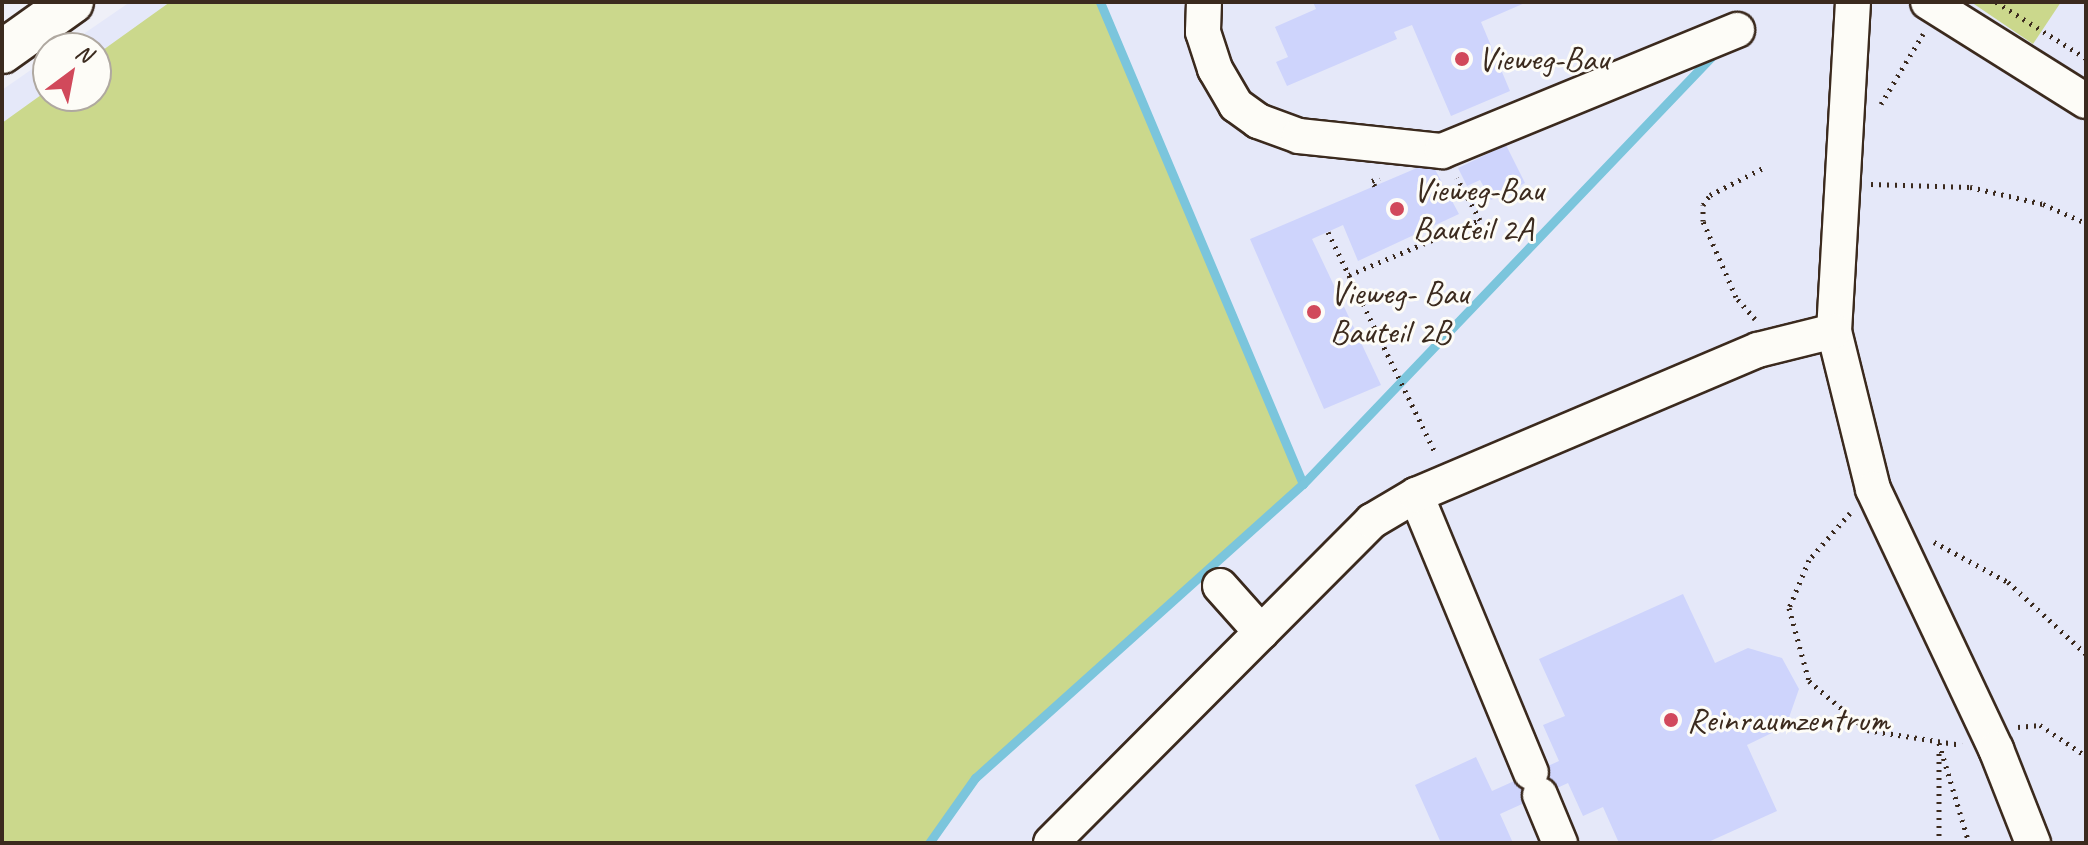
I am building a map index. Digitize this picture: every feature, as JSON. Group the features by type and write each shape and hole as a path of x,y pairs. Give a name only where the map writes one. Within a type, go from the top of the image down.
{"main road":[{"path":"2,52 72,2"}],"lane":[{"path":"1204,2 1203,32 1215,69 1236,105 1258,121 1299,136 1442,151 1475,142 1737,30"},
{"path":"1853,2 1834,331 1873,489 1996,749 2033,843"},
{"path":"1934,5 2086,101"},
{"path":"1051,843 1372,521 1416,495 1758,350 1834,331"},
{"path":"1416,495 1560,843"},
{"path":"1220,586 1261,632"}],"path":[{"path":"1996,2 2085,54"},
{"path":"1878,108 1934,5"},
{"path":"1349,275 1480,220 1442,151"},
{"path":"1758,350 1762,329 1736,297 1703,221 1703,205 1710,195 1763,168"},
{"path":"1864,198 1866,168"},
{"path":"1375,186 1372,181 1386,175"},
{"path":"1865,184 1970,187 2043,204 2086,223"},
{"path":"1328,232 1450,481"},
{"path":"1873,489 1809,560 1789,608 1791,629 1809,681 1867,730 1996,749"},
{"path":"1928,540 2008,582 2086,654"},
{"path":"1939,743 1939,843"},
{"path":"1939,743 1969,843"}],"shaded area":[{"path":"130,2 2086,2 2086,843 2,843 2,90 32,69 32,112 112,112 112,32 86,32"}],"green space":[{"path":"170,2 1100,2 1303,484 975,778 929,843 2,843 2,123 32,101 32,112 112,112 112,44"},
{"path":"1971,2 2061,2 2033,44"}],"building":[{"name":"Vieweg-Bau","path":"1313,2 1527,2 1481,22 1510,91 1451,116 1412,25 1394,32 1397,39 1287,86 1276,62 1288,57 1275,27 1316,9"},
{"path":"1506,145 1525,183 1491,200 1480,180 1467,186 1458,168"},
{"name":"Vieweg- Bau Bauteil 2B","path":"1431,162 1459,214 1358,261 1343,225 1312,239 1381,385 1324,409 1250,239"},
{"name":"Reinraumzentrum","path":"1683,594 1715,663 1748,648 1782,658 1799,689 1786,726 1747,745 1777,811 1706,843 1619,843 1603,807 1583,816 1568,783 1500,814 1513,843 1441,843 1415,785 1476,757 1492,791 1559,761 1543,725 1565,716 1539,659"}],"waterway":[{"path":"1100,2 1303,484"},
{"path":"929,843 975,778 1303,484 1715,53"}],"place":[{"name":"Vieweg-Bau","path":"1462,59"},
{"name":"Vieweg-Bau Bauteil 2A","path":"1397,209"},
{"name":"Vieweg- Bau Bauteil 2B","path":"1314,312"},
{"name":"Reinraumzentrum","path":"1671,720"}]}
